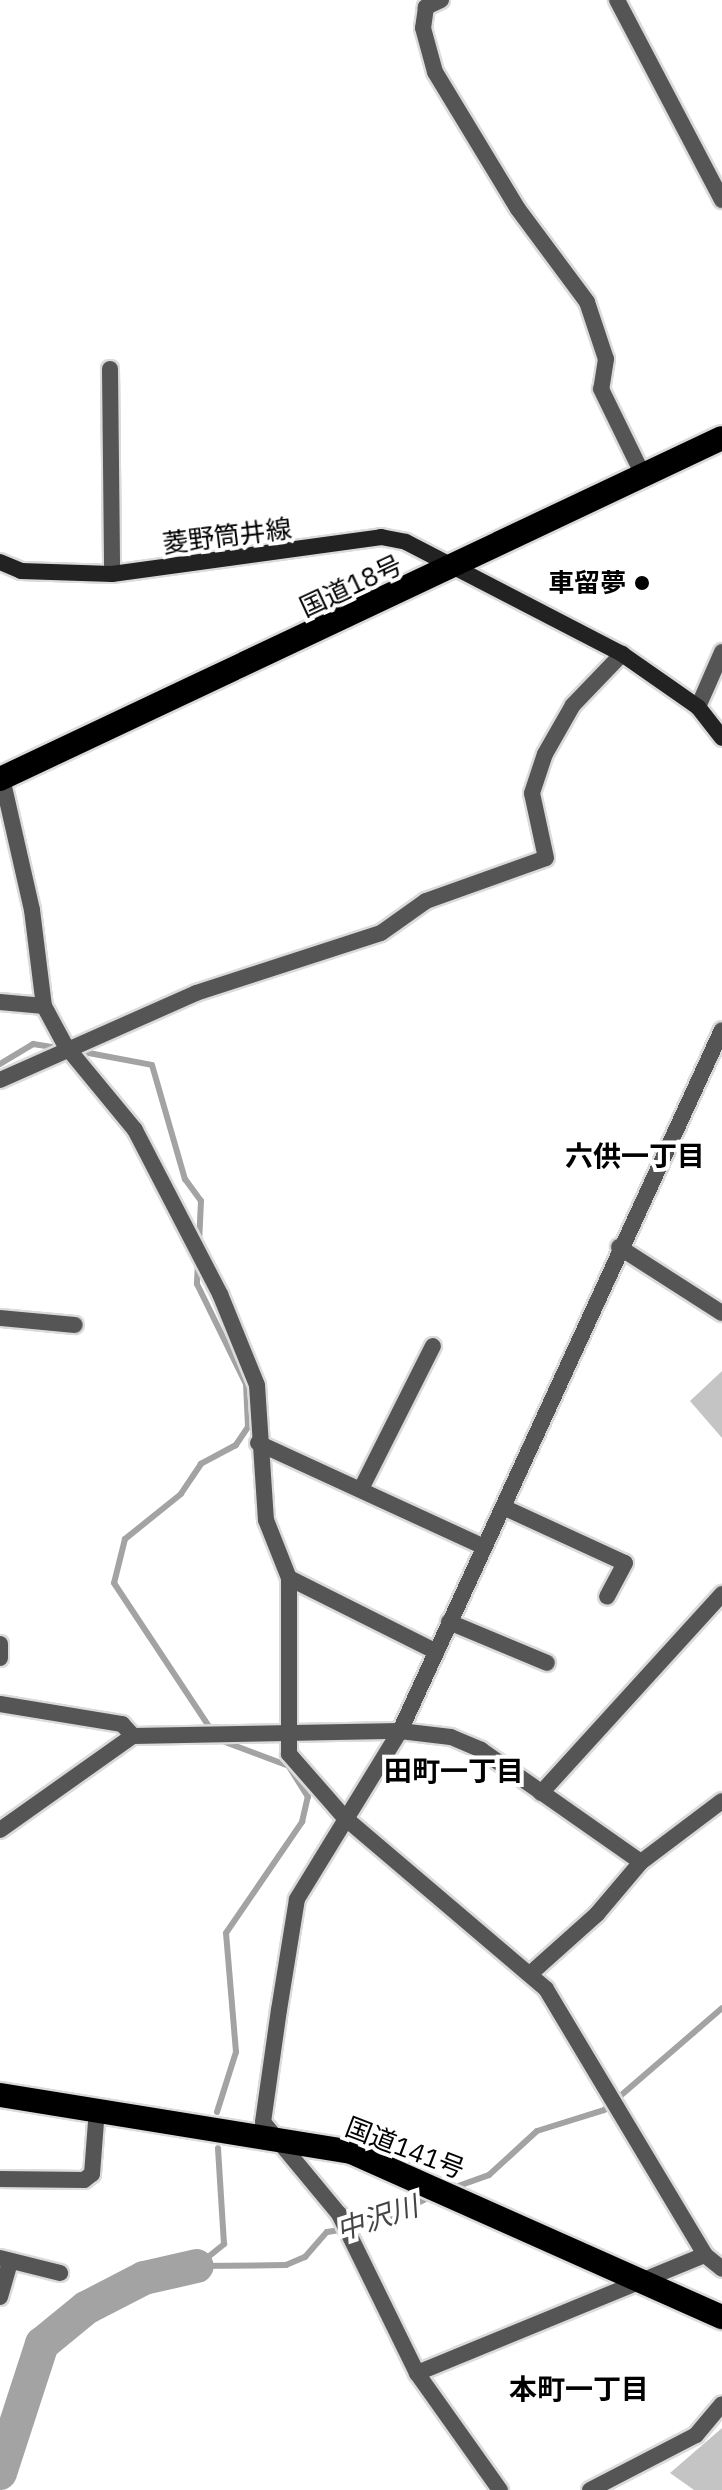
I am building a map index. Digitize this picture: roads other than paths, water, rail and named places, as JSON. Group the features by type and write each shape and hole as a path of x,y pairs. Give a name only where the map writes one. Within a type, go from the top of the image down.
{"highway":[{"name":"国道18号","path":"1,779 452,570 642,473 722,438"},
{"name":"国道141号","path":"0,2095 276,2137 351,2152 643,2279 722,2317"}],"main road":[{"name":"菱野筒井線","path":"0,562 21,571 112,574 381,537 406,542 452,570 622,654 698,707 722,738"}],"street":[{"path":"441,0 426,7 423,28 435,72 518,209 587,302 606,359 601,389 642,473"},
{"path":"617,0 722,200"},
{"path":"110,369 112,574"},
{"path":"698,707 722,652"},
{"path":"0,1080 65,1045 381,933 426,901 546,858 532,793 545,754 573,705 622,654"},
{"path":"1,779 32,910 44,1006 65,1045 135,1130 220,1294 257,1385 258,1443 266,1520 289,1578 286,1734 289,1754 344,1817 530,1974 607,2090 705,2255 722,2269"},
{"path":"0,1002 44,1006"},
{"path":"500,2490 417,2373 339,2214 263,2122 297,1899 344,1817 400,1731 619,1247 722,1030"},
{"path":"619,1247 722,1313"},
{"path":"0,1318 75,1325"},
{"path":"361,1489 433,1346"},
{"path":"258,1443 484,1547"},
{"path":"503,1507 625,1563 607,1597"},
{"path":"289,1578 437,1652"},
{"path":"541,1793 722,1594"},
{"path":"449,1622 547,1663"},
{"path":"0,1644 0,1658"},
{"path":"0,1704 122,1724 133,1736"},
{"path":"0,1830 133,1736 400,1731 471,1745 641,1862"},
{"path":"530,1974 641,1862 722,1801"},
{"path":"0,2179 84,2180 92,2174 97,2109"},
{"path":"417,2373 705,2255"},
{"path":"0,2297 5,2260 60,2273"},
{"path":"590,2490 696,2435 722,2404"}],"waterway":[{"path":"0,1064 33,1044 58,1048"},
{"path":"78,1051 152,1065 185,1179 201,1201 199,1244"},
{"path":"198,1263 197,1284 246,1384 248,1427 236,1445 201,1464 181,1494 125,1539 114,1583 212,1731"},
{"path":"217,2112 236,2052 226,1933 302,1822 308,1797 289,1766 220,1740"},
{"name":"中沢川","path":"450,2189 489,2175 537,2131 604,2110 722,2008"},
{"path":"197,2266 224,2244 218,2148"},
{"name":"中沢川","path":"197,2266 286,2265 305,2257 327,2232 373,2225 432,2196"},
{"name":"中沢川","path":"0,2473 42,2344 86,2308 144,2278 197,2266"}],"place":[{"name":"車留夢","path":"642,583"}],"district":[{"name":"六供一丁目","path":"635,1156"},
{"name":"田町一丁目","path":"454,1771"},
{"name":"本町一丁目","path":"579,2389"}]}
